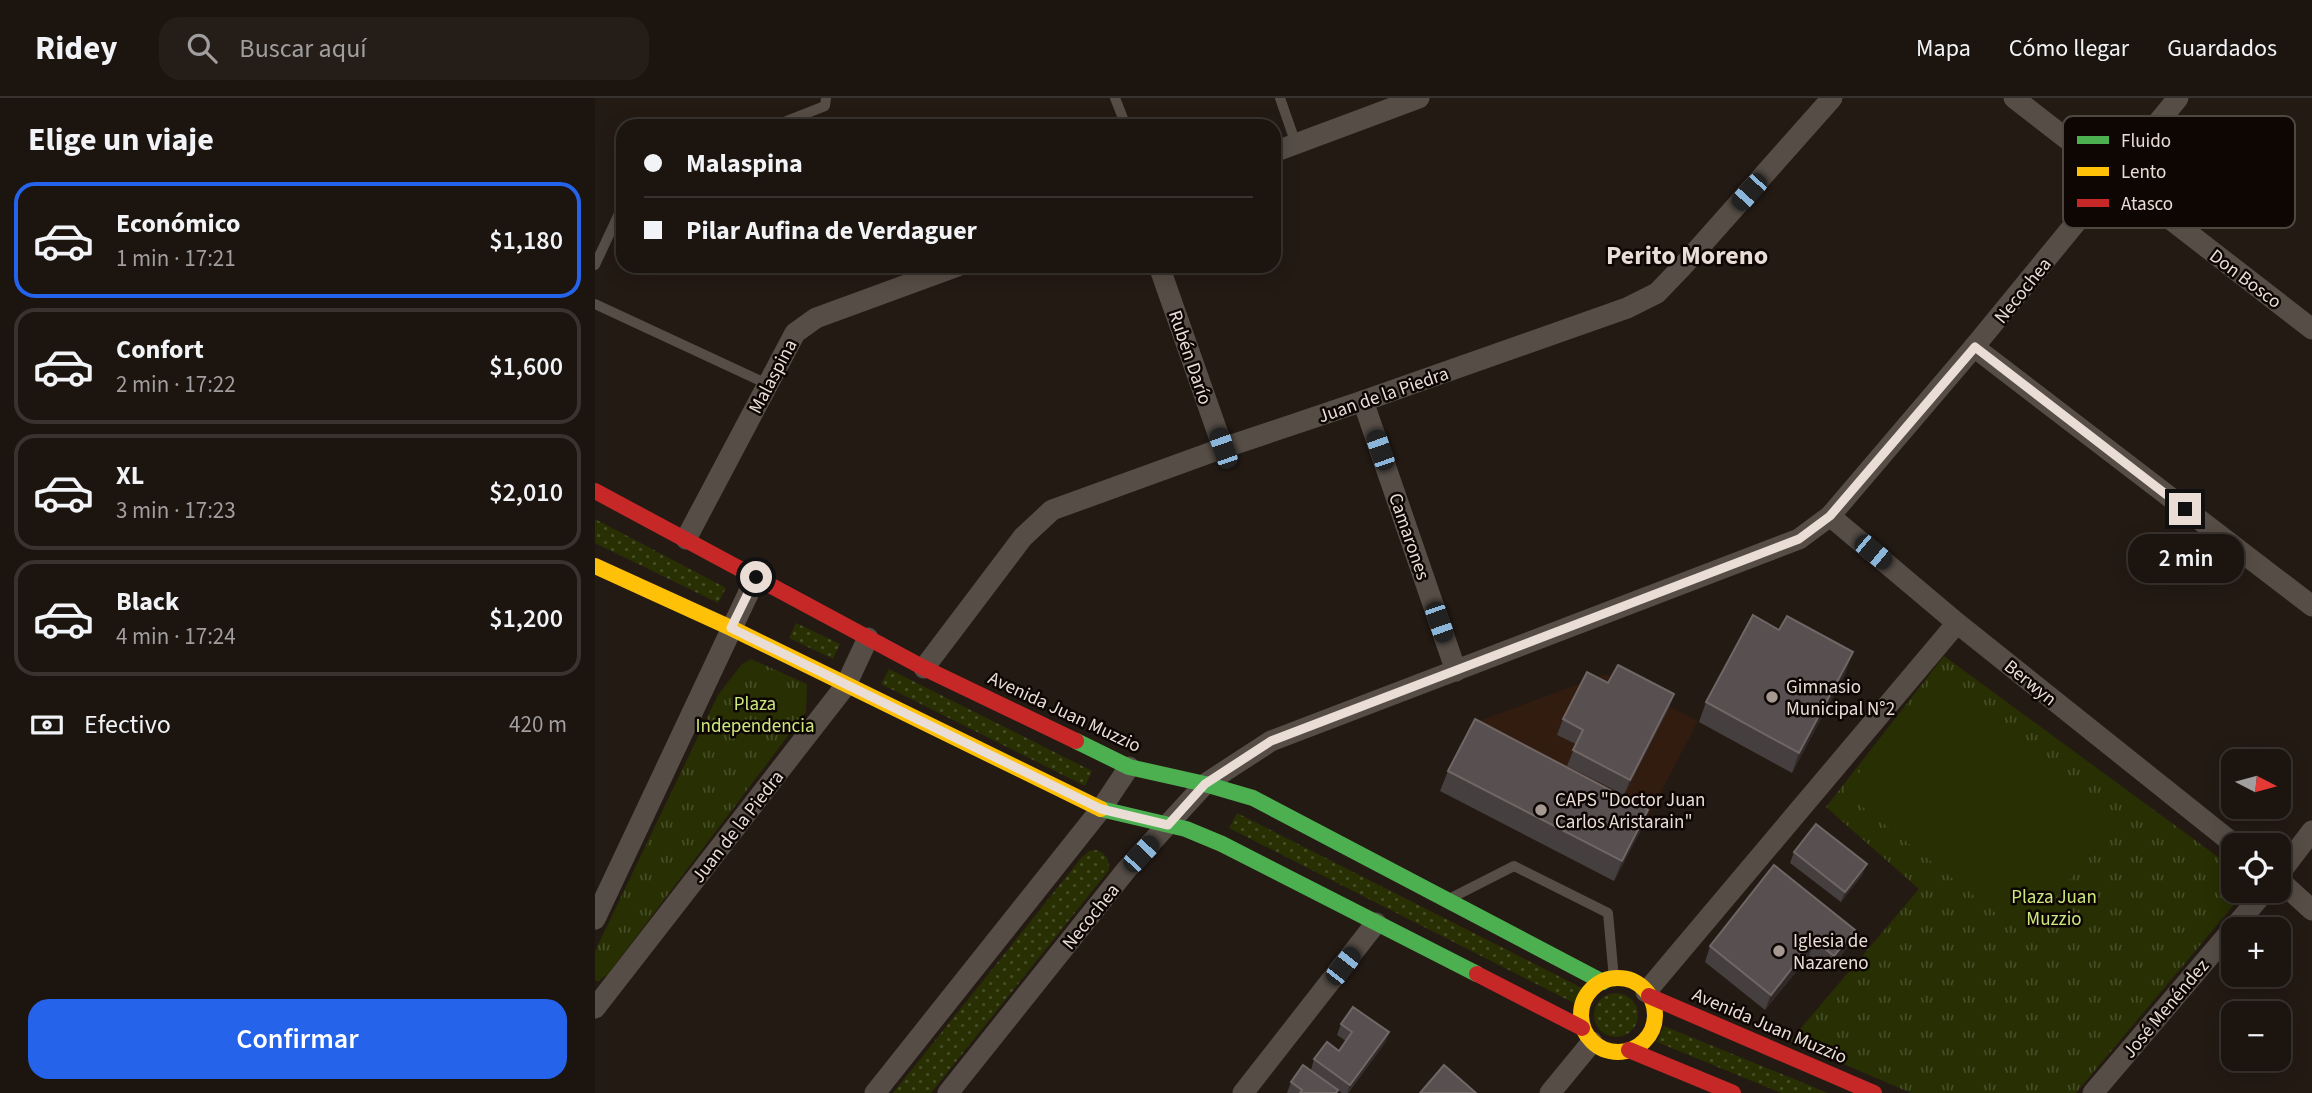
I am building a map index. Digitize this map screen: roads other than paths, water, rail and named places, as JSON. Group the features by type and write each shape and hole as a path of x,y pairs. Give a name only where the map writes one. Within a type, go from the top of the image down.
{"main road":[{"name":"Avenida Juan Muzzio","path":"595,491 923,668 1129,767 1253,798 1447,900 1608,980"},
{"path":"595,566 731,628 1101,809 1186,829 1222,844 1587,1035 1609,1052 1629,1050 1644,1042 1651,1032 1655,1020 1648,994 1631,981 1608,980 1588,993 1580,1016 1587,1035"},
{"name":"Avenida Juan Muzzio","path":"1648,994 1874,1093"},
{"path":"1629,1050 1733,1093"}],"street":[{"path":"1281,149 1419,98"},
{"name":"Juan de la Piedra","path":"923,668 1023,537 1052,510 1626,308 1657,293 1832,98"},
{"name":"Don Bosco","path":"2014,98 2063,137"},
{"name":"Necochea","path":"2163,116 2178,98"},
{"name":"Necochea","path":"948,1093 1127,869 1205,784 1271,741 1799,539 1830,516 1975,347 2072,228"},
{"name":"Don Bosco","path":"2180,228 2312,329"},
{"name":"Malaspina","path":"686,538 795,333 816,318 939,273"},
{"name":"Rubén Darío","path":"1161,273 1223,448"},
{"path":"1975,347 2312,606"},
{"name":"Camarones","path":"1363,401 1456,671"},
{"name":"Berwyn","path":"1830,516 1957,623 2221,834"},
{"path":"595,919 756,577"},
{"path":"1648,994 1957,623"},
{"name":"Juan de la Piedra","path":"595,1008 846,685 868,638"},
{"path":"875,1093 1101,809 1129,767"},
{"path":"2291,858 2312,831"},
{"path":"2291,891 2312,910"},
{"name":"José Menéndez","path":"2093,1093 2255,903"},
{"path":"1243,1093 1376,923"},
{"path":"1550,1093 1587,1035"}],"lane":[{"path":"792,119 825,106 826,98"},
{"path":"1115,98 1123,119"},
{"path":"1280,98 1296,144"},
{"path":"595,265 616,220"},
{"path":"595,304 767,384"},
{"path":"1447,900 1514,866 1608,913 1608,980"}],"place":[{"name":"Gimnasio Municipal N°2","path":"1772,697"},
{"name":"CAPS \"Doctor Juan Carlos Aristarain\"","path":"1541,810"},
{"name":"Iglesia de Nazareno","path":"1779,951"}],"district":[{"name":"Perito Moreno","path":"1687,255"}],"park label":[{"name":"Plaza Independencia","path":"755,714"},
{"name":"Plaza Juan Muzzio","path":"2054,907"}]}
